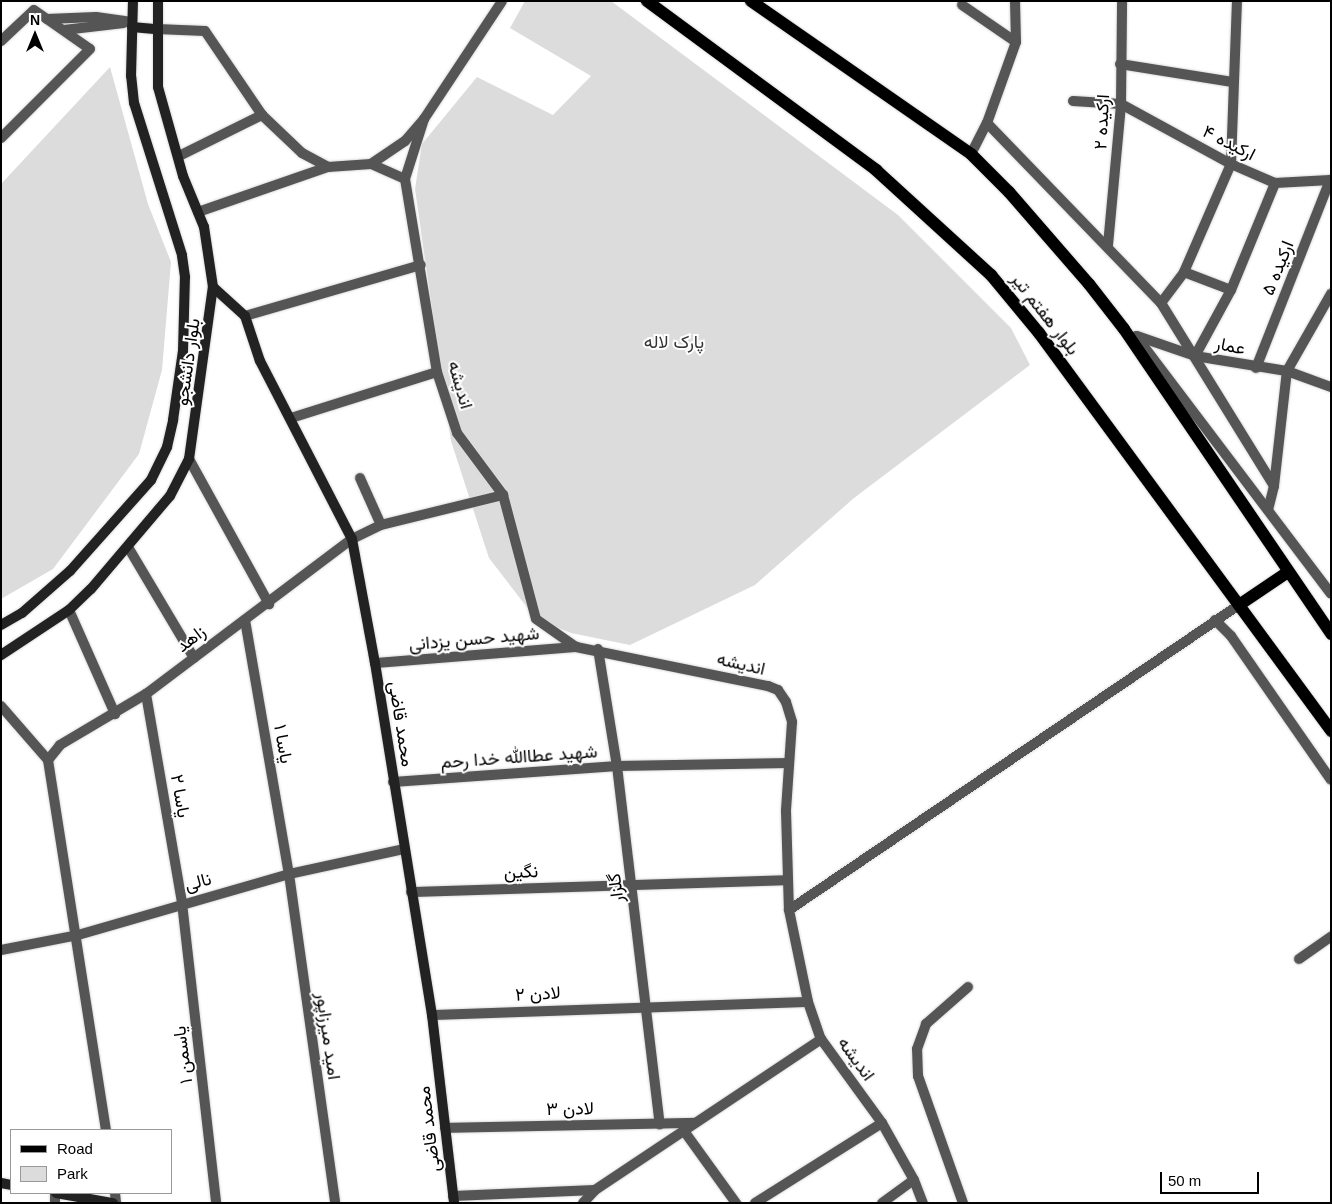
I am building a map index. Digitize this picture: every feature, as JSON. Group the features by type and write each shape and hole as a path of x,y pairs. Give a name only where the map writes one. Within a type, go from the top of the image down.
{"main road":[{"name":"بلوار دانشجو","path":"1,625 22,613 70,571 151,480 167,447 173,420 183,351 184,277 182,255 134,103 133,1"},
{"name":"بلوار دانشجو","path":"1,655 69,610 128,547 170,496 189,459 213,287 210,256 198,212 183,176 179,156 164,116 158,87 158,1"},
{"name":"بلوار هفتم تیر","path":"647,1 876,170 991,274 1039,332 1331,731"},
{"path":"751,1 971,154 1016,199 1089,284 1124,330 1331,634"},
{"path":"132,24 157,29"},
{"name":"محمد قاضی","path":"213,287 245,316 260,361 352,539 375,663 432,1015 454,1200"},
{"path":"1239,605 1288,572"},
{"path":"61,1194 114,1203"}],"street":[{"path":"971,154 988,122 1016,42 1015,1"},
{"name":"ارکیده ۲","path":"1108,245 1121,104 1122,1"},
{"path":"1161,303 1184,272 1231,164 1237,1"},
{"path":"371,164 404,141 424,119 503,4"},
{"path":"962,5 1016,42"},
{"path":"1,41 34,10 90,49 1,138"},
{"path":"47,19 96,17 132,24"},
{"path":"64,30 132,24"},
{"path":"157,29 205,31 262,115 302,152 328,167"},
{"path":"1120,64 1233,82"},
{"path":"1073,101 1121,104"},
{"name":"ارکیده ۴","path":"1121,104 1231,164 1275,183 1330,177"},
{"path":"179,156 262,115"},
{"path":"198,212 328,167 371,164 405,179 424,119"},
{"path":"988,122 1108,245 1161,303 1274,486"},
{"name":"ارکیده ۵","path":"1256,368 1330,177"},
{"name":"اندیشه","path":"405,179 421,265 437,372 456,433 503,495 536,619 576,647 598,649 778,690 792,722 789,763 789,910 808,1002 821,1039 882,1123 914,1180 923,1203"},
{"path":"1194,356 1231,290 1275,183"},
{"path":"245,316 421,265"},
{"path":"1184,272 1231,290"},
{"path":"1268,510 1274,486 1287,371 1331,294"},
{"name":"عمار","path":"1124,330 1194,356 1256,368 1287,371 1331,387"},
{"path":"1136,336 1331,594"},
{"path":"291,418 437,372"},
{"path":"189,459 269,604"},
{"path":"360,478 381,525"},
{"name":"زاهد","path":"48,760 60,745 146,694 244,620 269,604 352,539 381,525 503,495"},
{"path":"128,547 194,658"},
{"path":"789,910 1214,620 1239,605"},
{"path":"69,610 115,714"},
{"name":"یاسا ۱","path":"244,620 288,874"},
{"path":"1214,620 1231,636 1331,780"},
{"name":"شهید حسن یزدانی","path":"375,663 576,647"},
{"name":"گلزار","path":"598,649 617,766 660,1124"},
{"name":"یاسا ۲","path":"146,694 182,903"},
{"path":"1,706 48,760 78,935 106,1129"},
{"name":"شهید عطاالله خدا رحم","path":"393,782 617,766 789,763"},
{"name":"نالی","path":"1,950 78,935 182,903 288,874 404,849"},
{"name":"امید میرزاپور","path":"288,874 335,1203"},
{"name":"نگین","path":"412,892 788,880"},
{"name":"یاسمن ۱","path":"182,903 216,1203"},
{"path":"1299,959 1331,937"},
{"path":"963,1203 918,1076 917,1049 926,1024 968,987"},
{"name":"لادن ۲","path":"432,1015 646,1006 696,1008 808,1002"},
{"path":"583,1203 595,1190 821,1039"},
{"name":"لادن ۳","path":"445,1128 695,1123"},
{"path":"755,1203 882,1123"},
{"path":"684,1131 736,1203"},
{"path":"882,1203 914,1180"},
{"path":"454,1200 595,1190"}],"green space":[{"name":"پارک لاله","path":"525,1 611,1 898,215 1011,328 1030,365 854,498 755,585 630,645 571,633 536,619 489,558 451,441 415,189 422,144 477,77 553,115 591,76 510,28"},
{"path":"110,67 148,204 171,262 162,370 139,454 53,569 1,599 1,184"}]}
